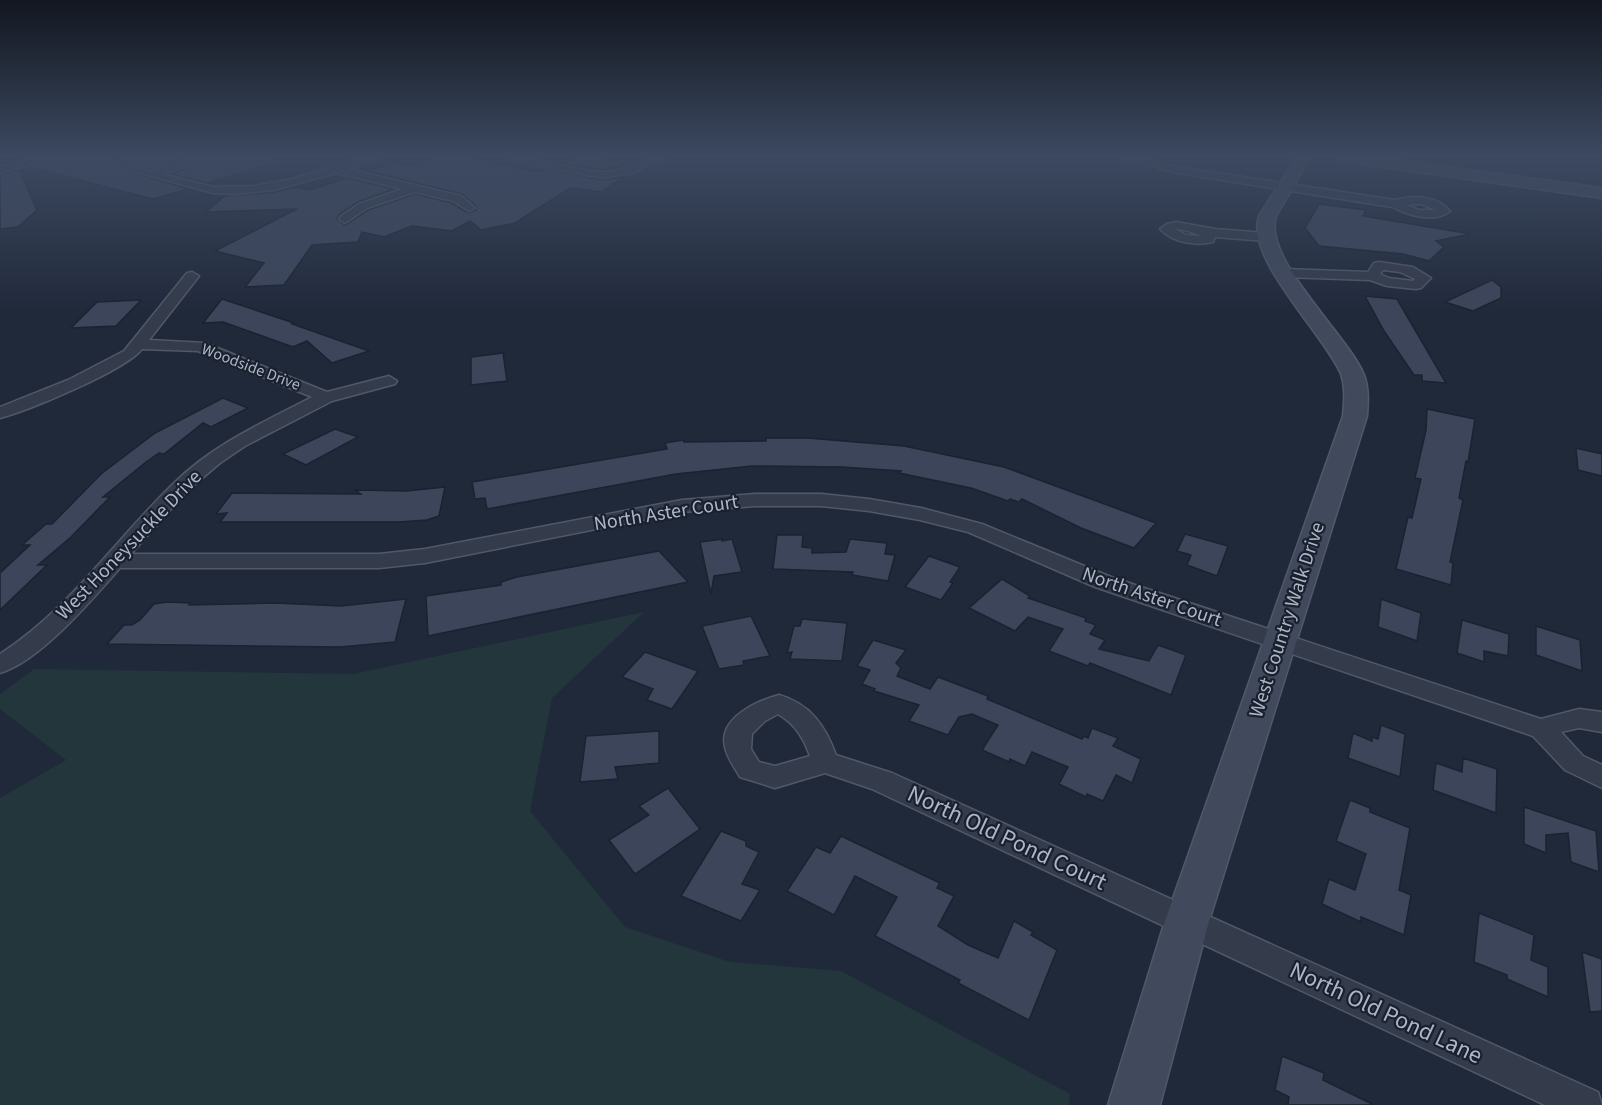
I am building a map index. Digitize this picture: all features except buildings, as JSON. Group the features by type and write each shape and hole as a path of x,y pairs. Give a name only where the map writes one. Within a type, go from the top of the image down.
{"street":[{"path":"345,219 358,210"},
{"path":"1208,232 1266,237 1265,222 1272,210"},
{"name":"West Country Walk Drive","path":"1134,1105 1186,921 1355,416 1357,395 1352,374 1277,263 1266,237"},
{"path":"1284,273 1372,276"},
{"path":"0,413 104,369 130,354 192,276"},
{"name":"Woodside Drive","path":"140,344 200,346 326,397"},
{"name":"West Honeysuckle Drive","path":"0,665 22,651 71,609 180,487 213,459 239,442 326,397 389,381"},
{"name":"North Aster Court","path":"115,561 379,561 425,556 682,506 755,500 821,501 869,505 921,514 975,528 1103,582 1542,729"},
{"path":"1602,722 1593,719 1568,718 1542,729 1574,763 1602,777"},
{"name":"North Old Pond Court","path":"825,762 882,781 1186,921"},
{"name":"North Old Pond Lane","path":"1186,921 1585,1105"}],"green space":[{"path":"644,612 552,698 530,811 625,927 730,962 841,971 1070,1094 1069,1105 0,1105 0,798 66,760 0,709 0,694 34,669 353,674"}]}
